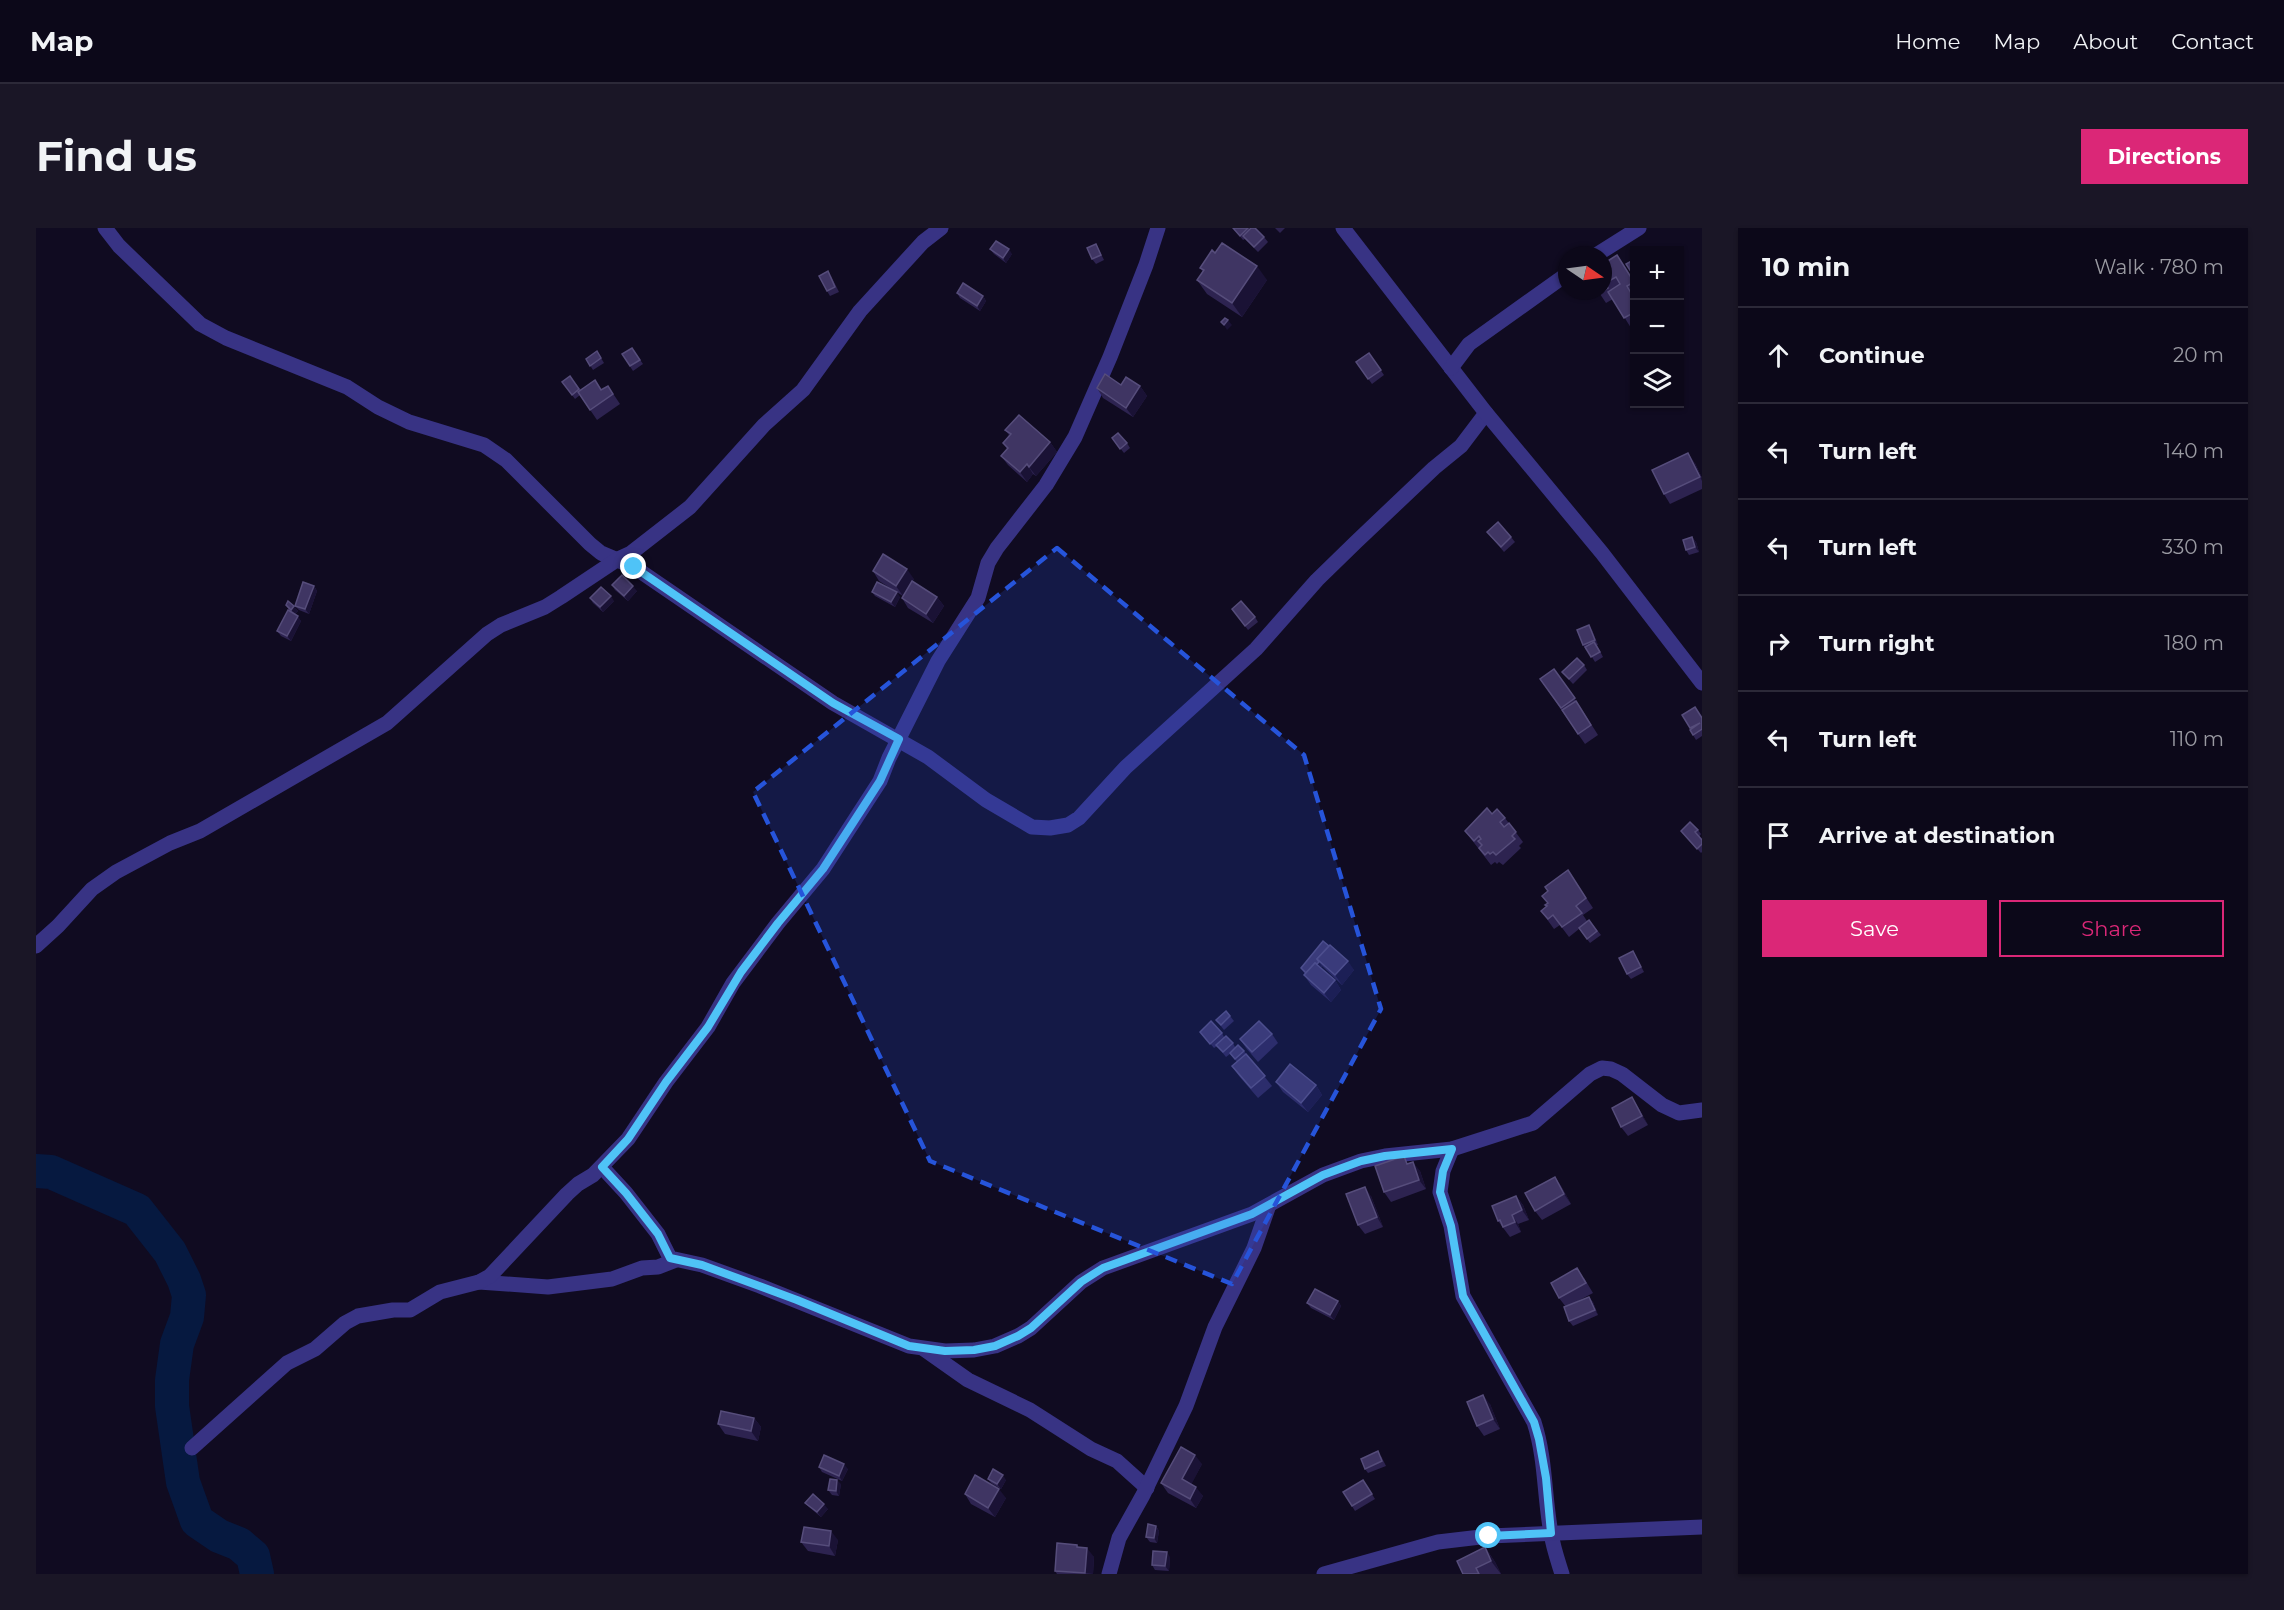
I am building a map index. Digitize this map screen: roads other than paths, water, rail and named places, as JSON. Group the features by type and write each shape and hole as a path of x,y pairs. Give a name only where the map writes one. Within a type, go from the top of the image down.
{"street":[{"path":"105,228 119,246 200,324 226,338 347,387 378,407 409,422 484,445 506,460 601,553 618,559 666,587 833,703 928,757 986,800 1032,827 1050,828 1068,825 1079,818 1126,767 1256,649 1317,580 1434,468 1461,446 1486,413"},
{"path":"36,946 92,889 116,872 170,843 200,831 387,723 487,634 501,625 553,602 650,539 690,507 764,425 803,390 860,312 923,242 941,228"},
{"path":"192,1448 287,1363 315,1349 345,1323 358,1316 393,1310 410,1310 440,1292 479,1282 490,1276 567,1194 602,1167 628,1139 666,1082 708,1027 741,972 823,869 880,781 938,661 978,598 988,563 1046,485 1075,437 1110,357 1146,266 1158,228"},
{"path":"1343,228 1486,413 1602,553 1702,682"},
{"path":"1610,246 1639,228"},
{"path":"1451,368 1469,344 1558,280"},
{"path":"602,1167 658,1234 670,1258 702,1265 797,1300 909,1346 945,1351 974,1350 995,1346 1031,1328 1081,1282 1103,1268 1252,1214 1323,1175 1361,1161 1385,1156 1452,1149 1533,1123 1590,1074 1602,1068 1622,1074 1662,1105 1679,1113 1702,1110"},
{"path":"1452,1149 1443,1171 1440,1192 1451,1226 1460,1285 1463,1296 1534,1422 1546,1478 1551,1533 1562,1574"},
{"path":"1109,1574 1119,1538 1147,1488 1186,1406 1215,1327 1254,1248 1269,1205"},
{"path":"479,1282 548,1287 612,1279 642,1268 658,1267 676,1260"},
{"path":"922,1348 968,1380 1030,1410 1091,1449 1117,1461 1147,1488"},
{"path":"1324,1574 1438,1542 1489,1536 1702,1527"}],"waterway":[{"path":"36,1171 51,1172 137,1210 170,1252 189,1295 187,1317 177,1344 172,1380 172,1406 183,1482 197,1521 219,1536 239,1544 253,1556 257,1574"}]}
